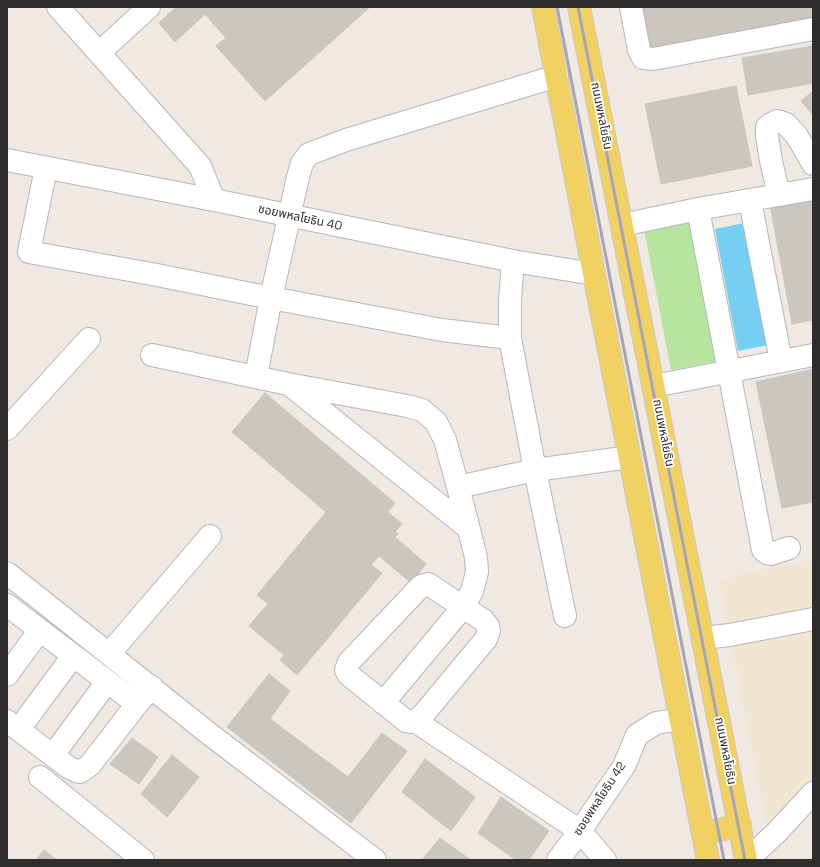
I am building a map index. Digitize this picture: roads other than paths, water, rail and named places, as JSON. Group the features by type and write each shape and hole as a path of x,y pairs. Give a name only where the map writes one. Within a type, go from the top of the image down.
{"main road":[{"path":"543,7 708,860"},
{"name":"ถนนพหลโยธิน","path":"579,7 747,860"},
{"path":"703,834 740,825"}],"street":[{"path":"58,7 100,52 200,166 214,200"},
{"path":"100,52 149,7"},
{"path":"631,7 639,50 643,58 653,59 813,29"},
{"path":"256,376 289,215 302,163 309,154 340,142 405,121 556,76"},
{"path":"779,195 767,136 768,127 771,124 777,121 786,124 797,136 813,164"},
{"name":"ซอยพหลโยธิน 40","path":"7,160 214,200 513,261 594,274"},
{"path":"46,168 29,252 442,330 510,338"},
{"path":"622,225 698,209 813,189"},
{"path":"750,200 781,361"},
{"path":"698,209 763,550 771,554 789,548"},
{"path":"513,261 510,300 510,338 565,616"},
{"path":"7,429 89,339"},
{"path":"152,355 288,384 407,406 422,410 436,422 445,440 458,487 476,557 477,572 472,591 464,606 383,703"},
{"path":"654,386 813,355"},
{"path":"288,384 468,528"},
{"path":"458,487 535,470 630,457"},
{"path":"109,654 210,536"},
{"path":"7,573 212,736 376,860"},
{"path":"415,721 422,716 486,639 488,634 488,626 483,620 464,606 428,584 421,586 349,662 347,666 347,673 406,721 415,721 580,831 606,860"},
{"path":"7,605 137,704"},
{"path":"703,638 730,635 813,619"},
{"path":"7,675 40,630"},
{"path":"73,656 13,725 76,771 80,772 90,765 152,687"},
{"path":"53,755 107,682"},
{"name":"ซอยพหลโยธิน 42","path":"558,860 580,831 624,766 637,735 656,722 681,719"},
{"path":"40,777 143,860"},
{"path":"747,860 777,832 813,792"}],"water":[{"path":"744,223 768,345 738,351 715,229"}],"railway":[{"path":"557,7 724,860"},
{"path":"578,7 745,860"}]}
